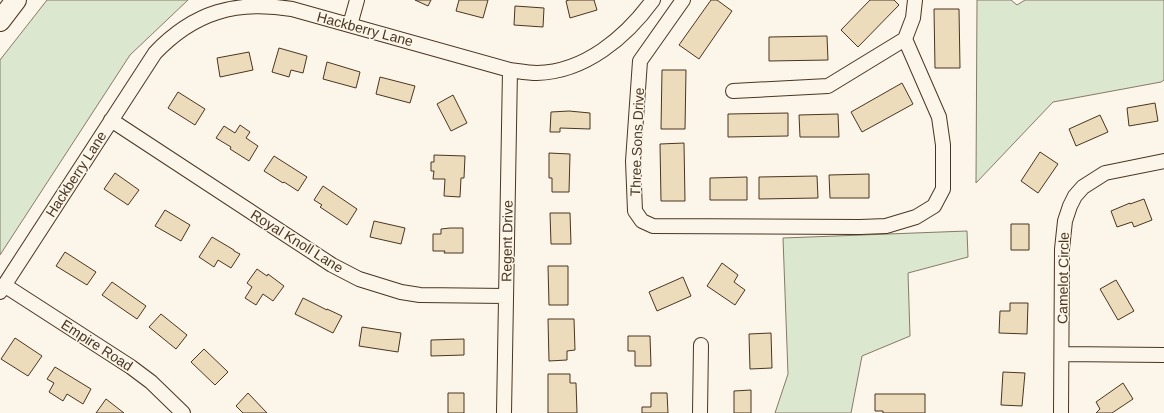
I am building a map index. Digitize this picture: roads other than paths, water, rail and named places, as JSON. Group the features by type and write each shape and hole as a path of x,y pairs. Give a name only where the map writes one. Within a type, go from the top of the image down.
{"highway":[{"path":"0,21 16,0"}],"street":[{"path":"350,25 357,0"},
{"name":"Hackberry Lane","path":"2,288 155,53 177,32 193,22 216,12 246,5 277,6 510,70 536,73 568,68 583,62 596,54 631,27 653,0"},
{"name":"Three Sons Drive","path":"683,0 640,61 633,161 635,211 642,221 653,226 860,228 886,226 916,217 934,206 943,189 943,145 939,117 905,39"},
{"path":"733,91 828,86 905,39 913,18 915,0"},
{"name":"Regent Drive","path":"504,413 510,70"},
{"name":"Royal Knoll Lane","path":"110,120 332,265 359,279 394,290 414,294 506,296"},
{"name":"Camelot Circle","path":"1061,413 1063,235 1070,206 1075,196 1083,187 1104,173 1164,161"},
{"name":"Empire Road","path":"2,288 131,367 151,382 183,413"},
{"path":"700,345 700,413"},
{"path":"1062,354 1164,355"}]}
